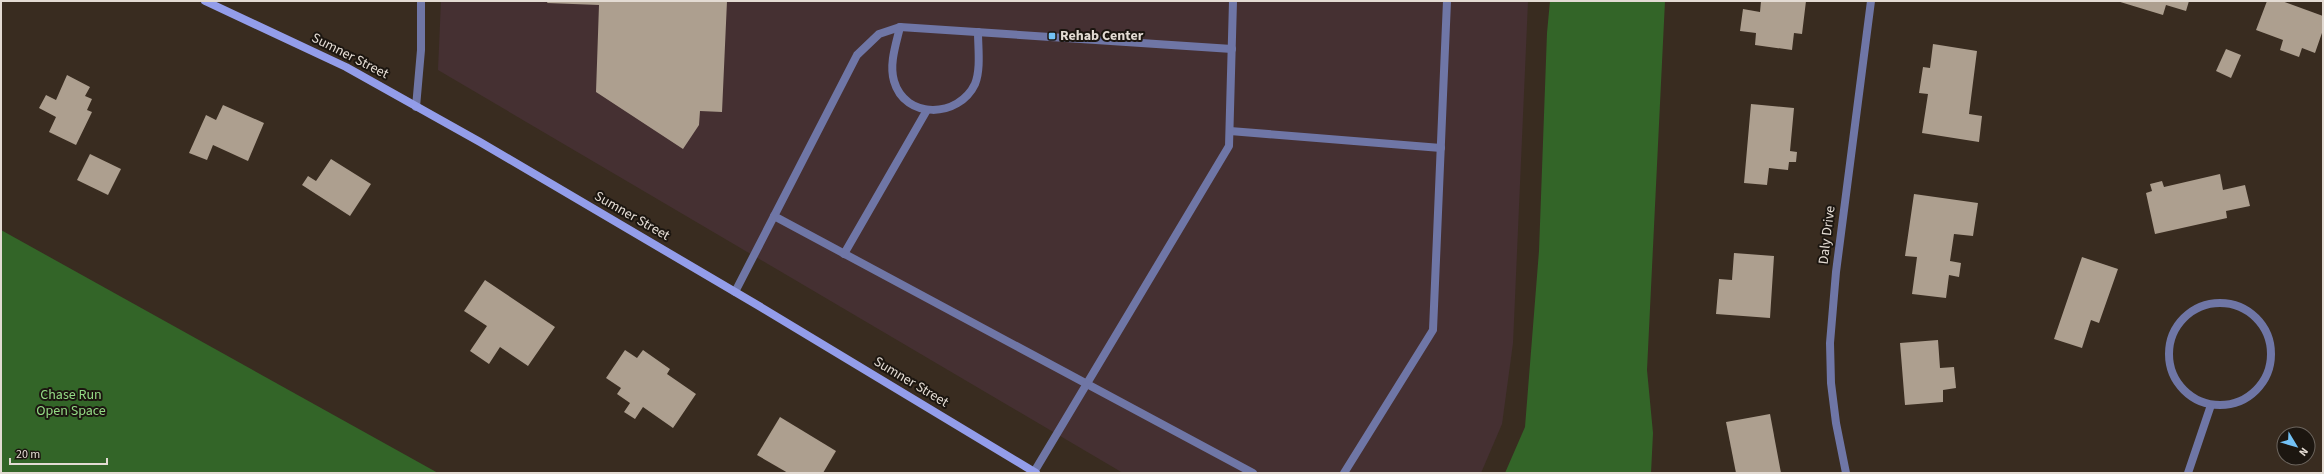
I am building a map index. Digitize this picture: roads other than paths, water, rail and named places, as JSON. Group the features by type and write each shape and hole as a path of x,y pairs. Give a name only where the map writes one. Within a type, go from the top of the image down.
{"main road":[{"name":"Sumner Street","path":"205,1 213,3 346,67 735,292 1035,472"}],"street":[{"path":"416,107 421,50 421,1"},
{"path":"1035,472 1229,146 1234,1"},
{"path":"1344,473 1434,330 1447,1"},
{"name":"Daly Drive","path":"1846,473 1836,423 1831,382 1830,343 1836,272 1871,1"},
{"path":"735,292 857,55 879,34 900,27 1232,49"},
{"path":"900,27 892,68 894,82 902,95 913,105 927,110 942,110 956,106 967,96 975,83 978,68 978,32"},
{"path":"844,254 927,110"},
{"path":"1230,131 1441,148"},
{"path":"774,216 1253,473"},
{"path":"2204,305 2237,305 2251,313 2262,323 2268,337 2271,352 2270,367 2264,381 2254,393 2241,401 2226,405 2211,405 2195,399 2182,389 2172,374 2169,358 2170,341 2177,325 2189,313 2204,305"},
{"path":"2188,473 2211,405"}],"place":[{"name":"Rehab Center","path":"1052,36"}],"park label":[{"name":"Chase Run Open Space","path":"71,404"}]}
